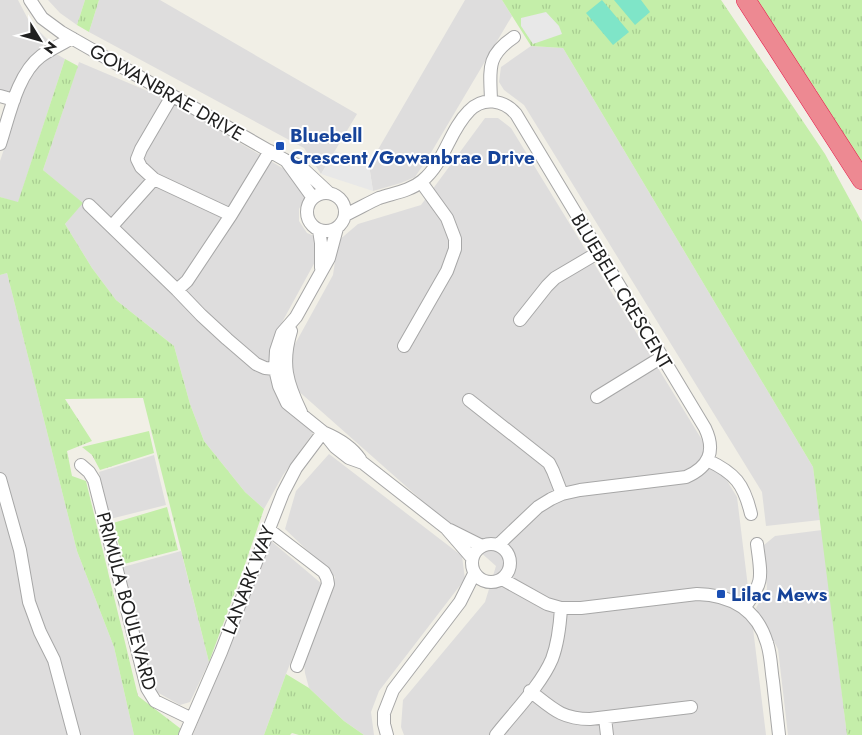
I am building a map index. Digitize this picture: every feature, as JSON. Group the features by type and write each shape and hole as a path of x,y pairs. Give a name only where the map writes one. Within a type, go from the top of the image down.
{"highway":[{"path":"746,0 862,180"}],"street":[{"name":"GOWANBRAE DRIVE","path":"30,0 37,12 48,23 172,96 285,160 300,166 329,194"},
{"path":"342,202 378,198 403,191 421,182 433,170 469,110 478,104 491,100 490,72 495,53 514,37"},
{"path":"0,144 14,100 26,73 44,54 72,38"},
{"path":"0,96 14,100"},
{"path":"172,96 137,159 141,167 154,179 231,215"},
{"name":"BLUEBELL CRESCENT","path":"491,100 510,106 516,114 599,252 709,437 711,447 707,460"},
{"path":"178,290 187,281 231,215 270,151"},
{"name":"GOWANBRAE DRIVE","path":"285,160 313,198"},
{"path":"112,226 154,179"},
{"path":"404,346 447,271 454,249 455,239 447,218 421,182"},
{"path":"303,415 288,382 285,356 287,342 296,317 329,258 337,228 345,215 339,198 324,193 313,198 308,208 308,218 314,227 319,230 337,228"},
{"path":"345,215 378,198"},
{"path":"89,205 178,290 201,315 256,364 265,368 275,369"},
{"path":"319,230 321,271"},
{"path":"520,320 555,278 599,252"},
{"path":"296,317 282,333 276,351 275,369 279,386 287,403 323,432 335,447 349,458 363,463 446,528 472,558"},
{"path":"597,397 662,357"},
{"path":"469,400 549,464 556,476 562,494"},
{"name":"LANARK WAY","path":"186,735 287,483 323,432"},
{"path":"503,549 515,537 525,521 538,507 562,494 686,476 702,468 707,460 724,468 734,476 743,491 751,514"},
{"name":"PRIMULA BOULEVARD","path":"81,465 94,480 147,688 155,700 192,719"},
{"path":"0,479 20,550 29,602 40,632 54,660 74,735"},
{"path":"446,528 482,546"},
{"path":"268,529 324,572 327,578 328,584 297,666"},
{"path":"490,544 503,549 510,562 506,575 494,583 486,582 474,574 472,569 474,553 482,546 490,544"},
{"path":"744,608 758,587 760,580 757,544"},
{"path":"387,735 384,713 393,690 460,602 474,574"},
{"path":"506,575 525,592 547,604 561,608 581,608 697,594 721,596 744,608 755,618 768,644 779,735"},
{"path":"460,602 486,582"},
{"path":"496,735 552,659 557,643 561,608"},
{"path":"530,691 562,715 590,720 692,707"},
{"path":"605,718 607,735"}],"shaded area":[{"path":"0,0 18,0 29,21 48,40 23,67 8,92 0,89"},
{"path":"48,0 85,0 77,25 60,13"},
{"path":"99,0 160,0 357,114 321,174 304,148 89,32"},
{"path":"465,0 502,0 512,16 415,177 373,191 369,165"},
{"path":"546,12 559,26 562,34 533,44 521,26 521,18"},
{"path":"531,46 563,48 813,467 820,520 766,526 762,492 524,105 504,90 499,82 501,67"},
{"path":"58,55 65,59 18,203 0,197 0,161 29,75 50,56"},
{"path":"79,62 164,98 284,169 307,194 299,209 299,221 307,233 319,238 316,260 274,337 271,362 285,406 313,433 283,475 264,509 245,492 204,441 190,404 174,346 116,300 92,268 65,224 82,203 43,170"},
{"path":"485,118 498,118 511,128 737,497 766,735 404,735 401,727 403,700 485,602 496,566 295,388 289,355 333,275 338,241 358,224 421,205"},
{"path":"335,151 369,165 373,191 321,174"},
{"path":"7,273 77,551 114,647 134,735 0,735 0,275"},
{"path":"329,454 462,556 465,579 379,691 371,712 374,735 364,735 344,721 309,688 305,673 304,664 335,577 285,529 296,491"},
{"path":"154,455 166,505 110,519 99,472"},
{"path":"822,530 847,735 788,735 778,649 756,608 767,589 764,545 775,536"},
{"path":"271,541 322,584 264,735 193,735"},
{"path":"181,551 209,662 190,702 180,705 155,691 123,567"}],"green space":[{"path":"85,0 99,0 89,32 77,25"},
{"path":"502,0 721,0 825,154 862,222 862,735 847,735 813,467 563,48 531,46"},
{"path":"602,0 629,32 613,45 586,13"},
{"path":"614,0 641,0 650,12 635,25"},
{"path":"753,0 862,0 862,166 813,95 817,91 787,52"},
{"path":"65,59 78,66 43,170 83,203 65,224 92,268 116,300 174,346 190,404 204,441 245,492 264,509 209,662 143,398 65,399 92,441 67,451 72,476 86,481 138,696 181,729 178,735 134,735 114,647 77,551 7,273 0,275 0,197 18,202"},
{"path":"149,431 154,453 100,470 92,455 82,447"},
{"path":"167,507 178,550 124,564 113,523"},
{"path":"286,674 309,688 344,721 364,735 299,735 292,733 290,735 264,735"}],"place":[{"name":"Bluebell Crescent/Gowanbrae Drive","path":"280,146"},
{"name":"Lilac Mews","path":"721,594"}]}
